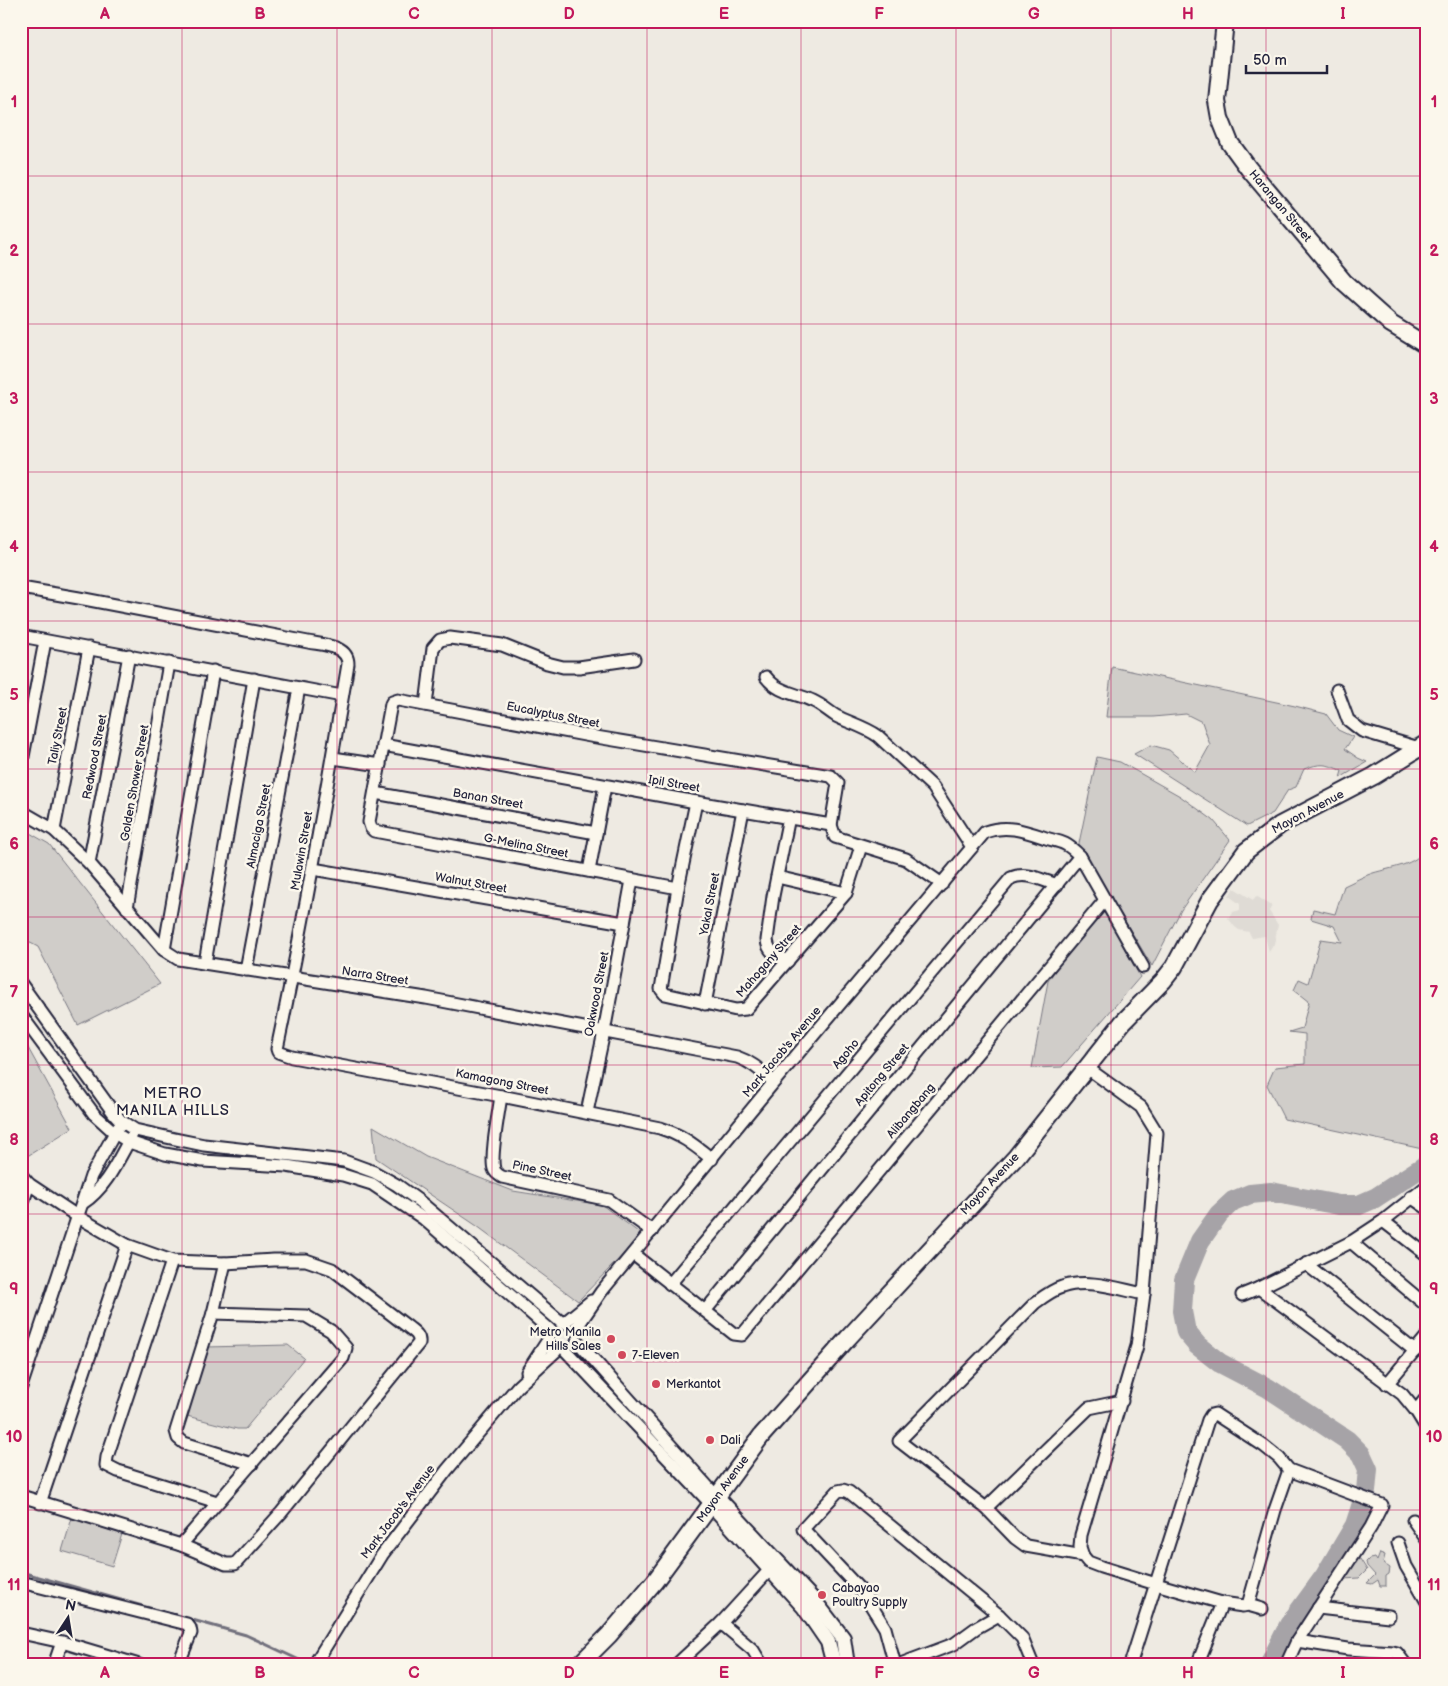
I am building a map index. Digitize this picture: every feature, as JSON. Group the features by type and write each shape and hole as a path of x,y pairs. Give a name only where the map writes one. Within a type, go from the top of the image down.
{"main road":[{"name":"Harangan Street","path":"1225,21 1217,101 1220,118 1230,144 1248,169 1344,282 1391,324 1427,346"},
{"name":"Mayon Avenue","path":"579,1665 609,1635 655,1581 768,1428 841,1346 1016,1157 1123,1022 1169,974 1210,900 1246,851 1280,825 1374,776 1423,746"}],"street":[{"name":"Mulawin Street","path":"21,588 308,642 335,648 345,654 348,664 333,758 277,1048 278,1052"},
{"path":"21,636 342,696"},
{"path":"426,705 433,648 440,640 450,638 502,645 547,663 563,667 579,667 634,659"},
{"path":"21,766 45,641"},
{"name":"Taliy Street","path":"54,830 89,648"},
{"name":"Redwood Street","path":"89,863 129,655"},
{"name":"Golden Shower Street","path":"128,908 169,663"},
{"path":"164,950 213,671"},
{"path":"766,676 771,684 779,689 816,702 836,715 870,730 878,736 932,787 972,848"},
{"path":"205,963 254,679"},
{"name":"Almaciga Street","path":"246,970 299,688"},
{"path":"1337,690 1348,720 1362,731 1423,746"},
{"name":"Eucalyptus Street","path":"371,828 369,822 392,702 398,700 590,736 831,776 838,783 831,825"},
{"name":"Ipil Street","path":"383,745 831,825"},
{"path":"333,758 380,765"},
{"path":"589,871 605,786"},
{"name":"Banan Street","path":"375,793 596,833"},
{"name":"Mahogany Street","path":"696,802 678,888 661,989 665,994 736,1010 746,1009 846,893 861,846"},
{"name":"Yakal Street","path":"705,1004 743,810"},
{"name":"Narra Street","path":"21,811 54,830 89,863 164,950 178,959 426,998 737,1057 751,1063 774,1082"},
{"path":"788,961 772,952 767,944 777,877 789,818"},
{"path":"831,825 835,837 906,859 942,884"},
{"name":"G-Melina Street","path":"371,828 374,831 678,888"},
{"name":"Mark Jacob's Avenue","path":"576,1336 602,1292 774,1082 985,832 995,828 1023,830 1064,843 1080,856"},
{"path":"1080,856 1143,967"},
{"name":"Apitong Street","path":"705,1310 1080,856"},
{"name":"Walnut Street","path":"313,869 624,923"},
{"name":"Agoho","path":"670,1284 1011,878 1020,875 1030,875 1057,884"},
{"path":"777,877 846,893"},
{"name":"Oakwood Street","path":"587,1112 632,880"},
{"name":"Alibangbang","path":"705,1310 737,1336 742,1335 1105,900"},
{"path":"21,984 113,1112 135,1130 204,1144 344,1161 374,1172 397,1185 419,1201 563,1323 572,1326 576,1336 714,1501 774,1566 816,1603 843,1638 847,1665"},
{"path":"21,1015 94,1114 115,1133 129,1142 165,1154 204,1161 286,1166 342,1175 372,1184 424,1219 549,1335 550,1344 561,1351 714,1501"},
{"name":"Kamagong Street","path":"278,1052 292,1057 587,1112 660,1128 678,1134 712,1159"},
{"path":"1086,1067 1141,1107 1156,1133 1144,1294 1137,1346 1081,1535 1080,1547 1083,1556 1088,1562 1101,1567 1222,1603 1248,1605 1262,1609"},
{"name":"Pine Street","path":"501,1096 494,1155 494,1168 497,1174 502,1177 609,1200 652,1231"},
{"path":"21,1387 91,1176 122,1121"},
{"path":"83,1203 92,1197 106,1182 135,1130"},
{"path":"21,1208 25,1179 77,1215 127,1245 172,1261 225,1263 306,1260 332,1269 417,1334 420,1339 419,1343 281,1513 235,1564 226,1564 181,1545 21,1496"},
{"path":"1242,1295 1351,1242 1383,1221 1427,1186"},
{"path":"1412,1197 1427,1208"},
{"path":"1383,1221 1427,1254"},
{"path":"1351,1242 1427,1306"},
{"path":"40,1503 127,1245"},
{"path":"633,1254 705,1310"},
{"path":"172,1261 107,1457 106,1465 118,1471 217,1502"},
{"path":"225,1263 213,1313 176,1431 178,1438 184,1443 252,1464"},
{"path":"1306,1264 1415,1350"},
{"path":"1083,1556 1026,1546 1015,1538 986,1508 899,1441 1035,1304 1048,1294 1066,1286 1088,1283 1144,1294"},
{"path":"1259,1288 1402,1394 1416,1410 1427,1429"},
{"name":"Mark Jacob's Avenue","path":"563,1323 602,1292"},
{"path":"181,1545 343,1358 346,1348 330,1331 306,1316 213,1313"},
{"path":"549,1335 557,1324 563,1323"},
{"name":"Mark Jacob's Avenue","path":"314,1665 382,1555 447,1470 518,1386 549,1335"},
{"path":"561,1351 574,1346 576,1336"},
{"path":"1387,1384 1427,1336"},
{"name":"Mark Jacob's Avenue","path":"518,1386 561,1351"},
{"path":"1416,1410 1427,1397"},
{"path":"986,1508 1089,1408 1122,1401"},
{"path":"1130,1665 1211,1415 1219,1416 1264,1446 1279,1458 1289,1470 1352,1495 1376,1502 1382,1506 1371,1527 1297,1641 1286,1665"},
{"path":"1248,1605 1275,1510 1289,1470"},
{"path":"1000,1615 976,1628 954,1644 896,1665 885,1628 864,1594 803,1529 838,1491 849,1492 1000,1615 1022,1638 1033,1665"},
{"path":"1413,1520 1427,1540"},
{"path":"1398,1543 1406,1566 1427,1602"},
{"path":"676,1665 721,1623 774,1566"},
{"path":"774,1566 828,1642 834,1665"},
{"path":"21,1582 187,1624 191,1633 178,1665"},
{"path":"1197,1665 1222,1603"},
{"path":"1318,1608 1389,1616"},
{"path":"721,1623 753,1650 762,1665"},
{"path":"21,1633 62,1642 118,1662 140,1665"},
{"path":"1297,1641 1348,1649 1393,1652 1406,1665"},
{"path":"54,1665 62,1642"}],"shaded area":[{"path":"1112,667 1326,714 1338,730 1353,737 1345,749 1367,762 1340,778 1342,771 1332,766 1319,765 1304,769 1296,787 1288,790 1273,813 1247,826 1134,754 1151,745 1169,750 1195,772 1210,745 1202,722 1186,714 1153,717 1106,717"},
{"path":"1097,757 1120,762 1180,796 1213,820 1230,840 1181,910 1152,966 1096,873 1078,848"},
{"path":"21,828 49,844 160,984 78,1025 38,947 21,938"},
{"path":"1427,848 1427,1150 1284,1119 1267,1085 1275,1067 1305,1064 1305,1034 1289,1032 1302,1028 1309,1002 1294,990 1299,979 1308,983 1321,939 1342,942 1334,926 1311,919 1313,909 1335,914 1344,886 1369,874 1416,859"},
{"path":"1234,888 1253,900 1256,896 1272,906 1269,911 1278,925 1274,944 1269,952 1265,936 1252,938 1249,932 1239,930 1228,918 1233,912 1240,910 1240,904 1229,896"},
{"path":"1104,910 1140,977 1062,1067 1032,1068 1048,981 1065,956"},
{"path":"21,1037 72,1128 21,1160"},
{"path":"373,1126 426,1157 513,1191 602,1205 642,1235 578,1301 477,1226 376,1158"},
{"path":"288,1345 304,1358 245,1429 237,1429 187,1416 206,1347"},
{"path":"72,1518 122,1534 112,1566 62,1551"},
{"path":"1380,1553 1385,1555 1383,1563 1390,1568 1389,1574 1386,1576 1386,1586 1380,1586 1378,1580 1372,1584 1367,1583 1375,1575 1366,1562 1369,1559 1375,1558 1377,1561"},
{"path":"1360,1559 1367,1570 1359,1578 1344,1579 1348,1562"}],"waterway":[{"path":"1269,1665 1289,1625 1324,1577 1355,1525 1366,1491 1368,1469 1361,1454 1347,1440 1268,1388 1220,1363 1197,1345 1186,1332 1182,1311 1184,1280 1200,1241 1219,1214 1233,1201 1250,1194 1271,1192 1339,1205 1359,1205 1375,1198 1427,1164"},
{"path":"21,1572 246,1635 310,1665"}],"place":[{"name":"Metro Manila Hills Sales","path":"611,1339"},
{"name":"7-Eleven","path":"622,1355"},
{"name":"Merkantot","path":"656,1384"},
{"name":"Dali","path":"710,1440"},
{"name":"Cabayao Poultry Supply","path":"822,1595"}],"district":[{"name":"METRO MANILA HILLS","path":"173,1102"}]}
